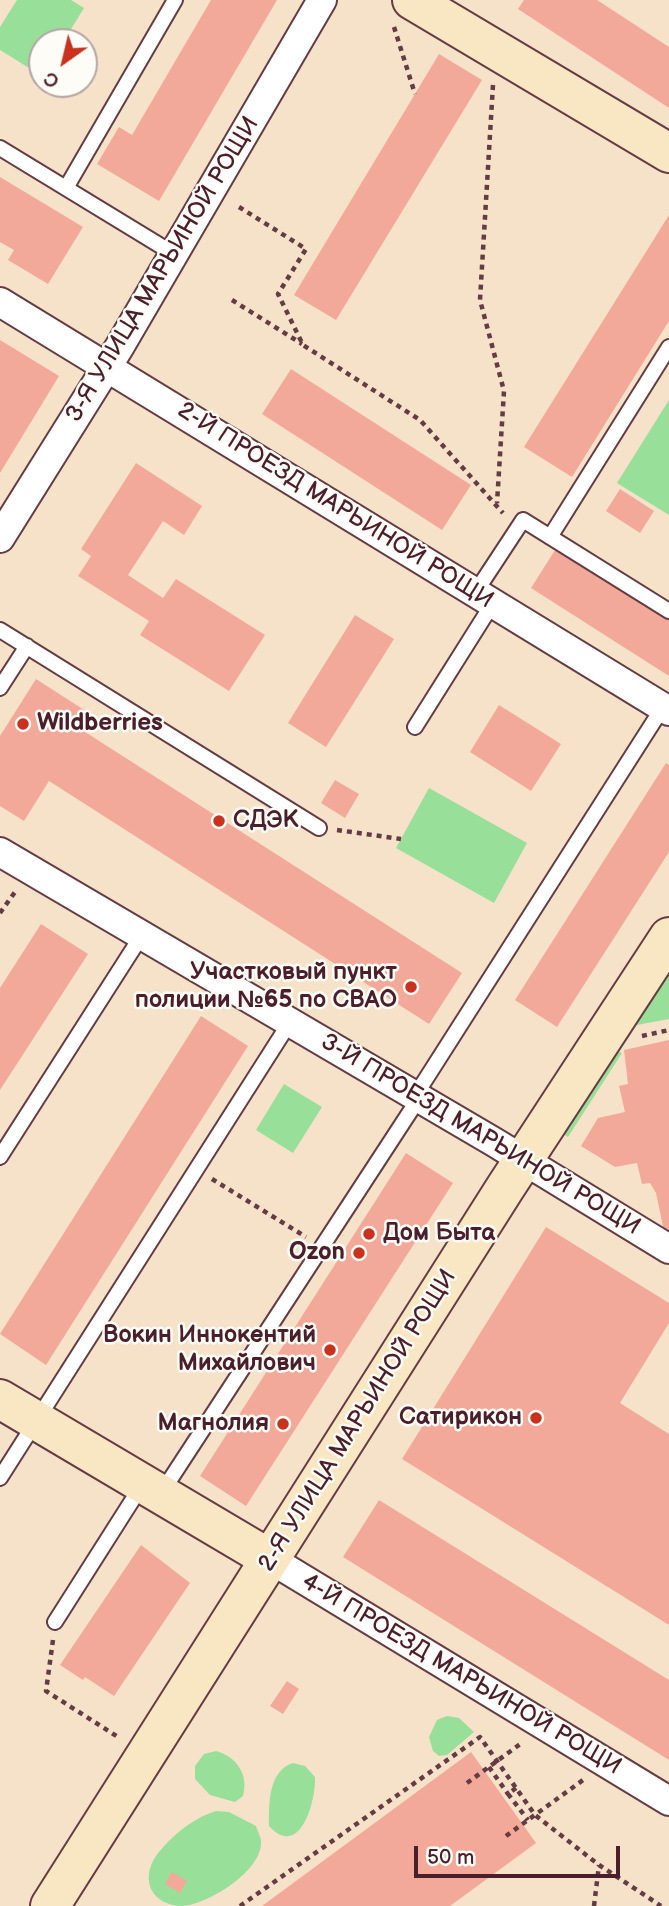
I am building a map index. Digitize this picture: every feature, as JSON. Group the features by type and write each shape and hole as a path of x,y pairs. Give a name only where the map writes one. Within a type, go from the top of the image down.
{"street":[{"name":"3-Я УЛИЦА МАРЬИНОЙ РОЩИ","path":"0,538 107,367 322,0"},
{"path":"403,12 669,153"},
{"name":"2-Й ПРОЕЗД МАРЬИНОЙ РОЩИ","path":"0,302 666,709"},
{"name":"3-Й ПРОЕЗД МАРЬИНОЙ РОЩИ","path":"0,852 524,1160 669,1249"},
{"name":"2-Я УЛИЦА МАРЬИНОЙ РОЩИ","path":"50,1906 524,1160 669,937"},
{"name":"4-Й ПРОЕЗД МАРЬИНОЙ РОЩИ","path":"0,1399 669,1801"}],"lane":[{"path":"66,188 175,0"},
{"path":"0,148 174,254"},
{"path":"550,537 669,347"},
{"path":"415,727 523,520 669,611"},
{"path":"0,629 319,828"},
{"path":"0,688 27,646"},
{"path":"55,1622 322,1246 666,709"},
{"path":"0,1157 142,935"},
{"path":"0,1478 290,1022"}],"path":[{"path":"403,12 415,94"},
{"path":"494,74 480,300 504,391 497,503"},
{"path":"239,207 306,249 278,294 303,345"},
{"path":"232,300 420,420 497,503 515,532"},
{"path":"319,828 401,839"},
{"path":"0,914 15,891"},
{"path":"637,1043 641,1036 669,1030"},
{"path":"196,1169 322,1246"},
{"path":"55,1622 46,1691 118,1737"},
{"path":"240,1906 480,1737 535,1815 598,1865 662,1906"},
{"path":"467,1783 526,1740"},
{"path":"489,1766 529,1820"},
{"path":"506,1836 587,1777"},
{"path":"508,1794 516,1788"},
{"path":"594,1906 598,1865"}],"green space":[{"path":"17,0 71,0 84,8 72,28 28,28 28,67 0,50 0,27"},
{"path":"669,400 669,515 617,483"},
{"path":"429,788 527,843 494,903 396,848"},
{"path":"669,957 669,1019 637,1025 628,1021"},
{"path":"617,1051 622,1053 568,1137 558,1131"},
{"path":"284,1084 322,1107 293,1153 256,1130"},
{"path":"447,1716 459,1718 474,1732 447,1755 439,1756 433,1751 429,1737 437,1720"},
{"path":"216,1751 235,1762 243,1774 243,1796 235,1802 210,1795 195,1779 195,1766 204,1754"},
{"path":"293,1763 305,1766 315,1777 313,1800 304,1823 297,1832 289,1836 280,1835 269,1826 272,1789 279,1773"},
{"path":"216,1811 229,1812 256,1826 261,1841 253,1864 232,1884 194,1904 172,1905 163,1901 156,1896 149,1882 151,1865 156,1856 183,1829"}],"building":[{"path":"211,0 277,0 159,201 97,164 119,127 132,135"},
{"path":"524,0 597,0 669,47 669,108 518,9"},
{"path":"439,54 482,80 336,320 294,295"},
{"path":"0,177 83,227 48,284 8,260 14,250 0,242"},
{"path":"669,215 669,321 572,477 524,447"},
{"path":"0,340 59,376 0,473"},
{"path":"291,369 471,485 442,530 262,414"},
{"path":"136,463 202,506 184,535 163,521 128,575 163,598 176,579 265,635 229,691 140,635 149,621 78,576 91,556 81,549"},
{"path":"620,489 654,511 640,533 606,511"},
{"path":"557,547 669,618 669,676 531,588"},
{"path":"355,615 394,639 326,747 288,723"},
{"path":"36,679 92,715 82,730 462,973 429,1024 49,781 24,821 0,806 0,736"},
{"path":"499,705 561,744 531,791 470,752"},
{"path":"666,763 669,765 669,852 557,1027 515,1000"},
{"path":"335,780 359,794 345,818 321,803"},
{"path":"41,924 88,954 0,1090 0,988"},
{"path":"201,1016 248,1046 46,1365 0,1334"},
{"path":"669,1040 669,1230 664,1231 656,1193 650,1183 642,1184 637,1163 615,1167 581,1146 598,1118 625,1112 619,1086 628,1084 624,1050"},
{"path":"406,1153 453,1183 246,1506 200,1476"},
{"name":"Сатирикон","path":"546,1227 669,1303 669,1323 620,1403 669,1434 669,1625 402,1459"},
{"path":"379,1500 669,1680 669,1760 343,1557"},
{"path":"141,1545 190,1583 114,1696 60,1665"},
{"path":"287,1681 299,1689 283,1714 270,1706"},
{"path":"471,1752 536,1843 450,1906 262,1906"},
{"path":"172,1872 187,1881 180,1893 165,1884"}],"place":[{"name":"Wildberries","path":"23,724"},
{"name":"СДЭК","path":"219,821"},
{"name":"Участковый пункт полиции №65 по СВАО","path":"411,987"},
{"name":"Дом Быта","path":"369,1234"},
{"name":"Ozon","path":"359,1253"},
{"name":"Вокин Иннокентий Михайлович","path":"330,1350"},
{"name":"Сатирикон","path":"536,1418"},
{"name":"Магнолия","path":"283,1424"}]}
